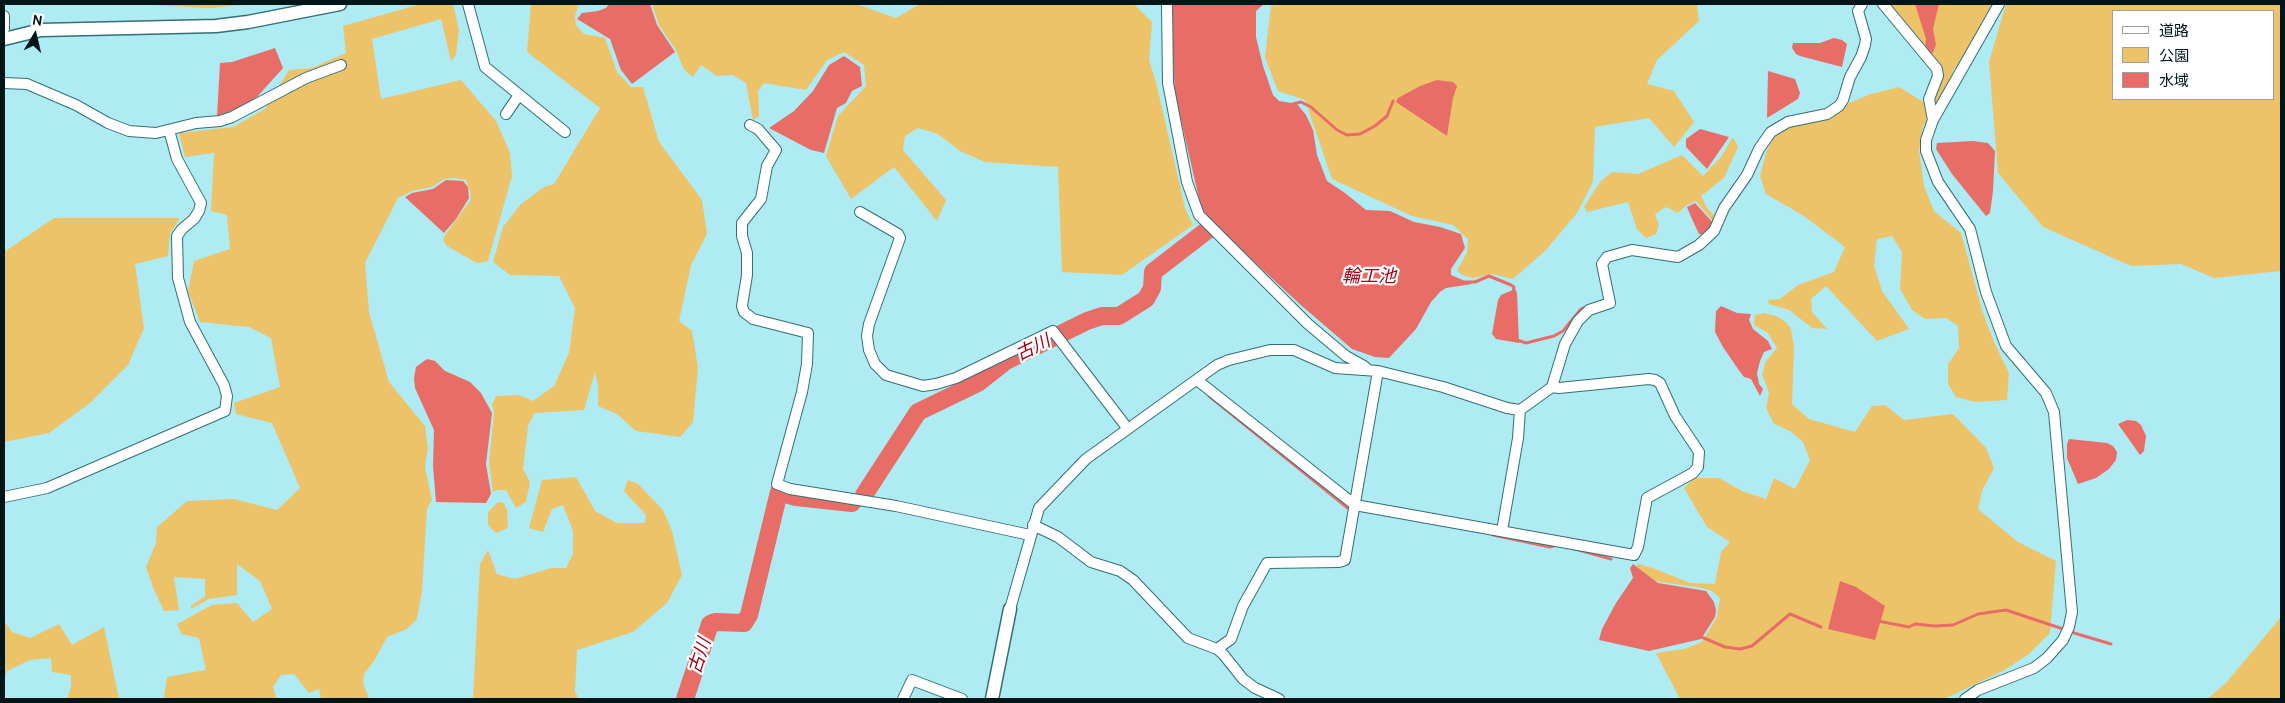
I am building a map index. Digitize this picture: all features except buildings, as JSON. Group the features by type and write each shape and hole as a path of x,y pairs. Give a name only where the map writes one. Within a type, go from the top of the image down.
{"street":[{"path":"4,39 41,30 216,26 265,19 340,4"},
{"path":"468,4 485,67 565,132"},
{"path":"1167,4 1168,83 1187,182 1196,209 1210,228 1308,324 1346,356 1373,371"},
{"path":"992,699 1010,609 1039,508 1086,459 1217,365 1229,360 1281,349 1294,350 1335,368 1373,371 1443,387 1507,408 1520,410 1552,387 1565,344 1578,321 1589,310 1610,303 1602,264 1606,257 1632,250 1678,257 1699,245 1714,231 1724,208 1748,175 1759,149 1771,132 1788,122 1827,114 1839,106 1844,100 1850,77 1861,57 1865,44 1858,12 1862,4"},
{"path":"1883,4 1937,69 1938,76 1929,99 1933,120"},
{"path":"1964,699 1978,690 2034,668 2047,658 2067,632 2071,621 2072,602 2054,412 2046,394 2006,346 1986,292 1970,229 1938,182 1928,159 1926,140 1933,120 1999,4"},
{"path":"4,16 4,29"},
{"path":"4,83 27,84 76,105 108,123 145,134 232,117 306,78 341,65"},
{"path":"506,114 519,95"},
{"path":"750,125 758,129 776,150 767,166 761,198 742,223 742,236 747,253 747,275 742,306 744,312 753,319 808,333 804,383 777,484 790,489 896,506 1058,536 1091,562 1120,571 1133,580 1188,638 1217,649 1243,679 1255,688 1279,699"},
{"path":"4,498 47,488 225,411 227,396 224,385 190,322 178,278 177,236 194,219 201,203 177,159 169,130"},
{"path":"860,212 898,234 900,238 869,324 867,336 869,350 875,364 886,375 923,386 936,384 956,378 1053,330 1128,429"},
{"path":"1217,649 1231,639 1243,606 1267,564 1340,562 1345,560 1355,505 1373,371"},
{"path":"1197,380 1355,505 1634,555 1638,547 1647,498 1693,473 1698,467 1699,452 1674,416 1660,383 1655,380 1552,387"},
{"path":"1502,531 1518,438 1520,410"},
{"path":"903,699 912,680 962,699"}],"green space":[{"path":"135,4 251,4 209,8"},
{"path":"421,4 453,4 459,30 456,55 451,61 441,19 372,39 381,99 461,80 496,121 510,153 512,176 488,261 477,263 447,246 443,240 470,201 471,194 466,180 453,178 444,179 432,187 412,191 398,198 365,263 369,312 389,382 425,426 428,448 425,467 432,500 427,509 422,591 417,619 407,629 387,637 376,658 364,674 363,683 369,699 321,699 319,689 309,693 294,674 281,675 273,687 277,699 166,699 164,696 167,677 206,670 199,638 182,634 177,624 212,605 237,603 253,622 272,609 260,581 237,564 237,595 209,599 191,609 191,606 205,596 205,579 174,577 179,610 164,611 146,567 156,543 157,527 187,501 234,499 277,510 300,488 272,423 236,414 234,403 280,387 271,338 249,327 200,322 188,291 194,261 230,249 227,215 211,211 214,153 185,157 179,133 233,127 265,109 289,70 312,68 346,53 343,26"},
{"path":"531,4 579,4 575,16 576,25 584,34 605,38 617,72 631,87 643,87 659,142 702,200 707,234 691,265 679,321 692,331 698,368 693,422 680,437 636,431 617,414 598,406 598,386 595,372 584,410 535,413 528,426 523,469 530,482 526,502 516,508 506,490 493,492 489,463 494,412 492,404 496,396 519,395 533,401 554,386 569,353 575,308 559,276 510,275 493,262 503,227 521,204 544,187 554,184 600,108 527,52"},
{"path":"652,4 856,4 896,18 920,4 1134,4 1152,22 1149,60 1156,82 1185,208 1193,225 1122,275 1062,272 1058,167 985,162 960,151 938,134 918,128 905,136 903,150 946,200 937,221 894,167 851,199 826,156 838,116 866,86 864,65 844,52 827,60 806,90 764,83 758,91 759,116 753,120 746,83 733,75 717,76 701,65 693,77 684,70 676,50 659,25"},
{"path":"1277,4 1697,4 1699,21 1657,60 1647,84 1674,91 1694,122 1674,147 1649,118 1595,127 1593,182 1577,213 1546,250 1513,279 1493,274 1473,278 1462,275 1457,270 1467,253 1468,239 1453,225 1412,216 1332,179 1305,100 1278,91 1265,57 1271,6"},
{"path":"1887,4 1993,4 1958,68 1954,68 1950,82 1934,109 1932,102 1941,77"},
{"path":"2006,4 2281,4 2281,271 2214,278 2181,264 2131,266 2043,227 1998,173 1989,62"},
{"path":"1899,87 1925,103 1928,120 1923,126 1919,150 1924,186 1934,211 1961,233 1983,313 2009,373 2007,400 1975,402 1956,397 1948,384 1948,364 1959,348 1958,326 1946,318 1925,319 1912,310 1900,289 1902,252 1892,236 1877,239 1874,266 1882,291 1909,329 1877,341 1826,286 1811,299 1812,312 1827,329 1812,328 1789,310 1769,304 1768,300 1780,299 1798,285 1834,272 1845,247 1804,216 1766,194 1760,176 1766,153 1773,138 1793,126 1835,116 1849,103 1871,94"},
{"path":"1733,137 1738,147 1724,178 1701,196 1707,208 1716,217 1713,221 1696,201 1687,205 1678,213 1666,207 1655,214 1659,225 1656,234 1646,238 1637,229 1628,202 1587,212 1584,207 1600,182 1612,172 1638,174 1682,155 1703,176 1721,157"},
{"path":"54,218 180,218 170,234 168,256 135,264 144,328 128,365 90,403 49,433 4,442 4,252"},
{"path":"1764,313 1776,316 1786,322 1791,329 1794,348 1792,404 1809,419 1855,432 1872,406 1885,405 1904,420 1953,414 1986,448 1994,468 1982,491 1978,509 2018,542 2056,561 2050,633 2029,654 2003,671 1944,699 1680,699 1656,653 1684,649 1702,642 1717,617 1720,598 1712,591 1702,588 1655,581 1636,566 1639,564 1690,583 1715,584 1721,552 1730,542 1707,527 1684,488 1694,478 1719,478 1742,491 1766,499 1774,478 1795,489 1810,460 1803,442 1790,431 1774,424 1766,408 1769,393 1762,374 1766,361 1777,348 1768,333 1754,325 1755,315"},
{"path":"576,477 595,511 617,523 645,523 646,515 624,491 628,480 638,484 663,510 672,531 682,575 667,603 633,632 577,650 575,692 579,699 473,699 480,564 488,550 497,574 515,579 551,568 566,568 573,554 573,531 563,505 552,509 543,532 529,528 542,480"},
{"path":"498,502 504,503 507,510 508,528 496,533 488,525 488,512"},
{"path":"2281,617 2281,699 2207,699 2225,684"},
{"path":"4,621 12,632 30,638 59,624 72,645 104,627 119,699 67,699 71,687 71,675 52,672 51,658 30,660 7,671 4,679"}],"water":[{"path":"609,4 650,4 657,25 675,52 632,84 621,70 610,39 577,19 582,13 598,11 606,8"},
{"name":"輪工池","path":"1170,4 1264,4 1256,11 1256,37 1273,95 1279,101 1297,104 1306,115 1313,130 1317,155 1327,181 1366,210 1390,211 1414,222 1440,227 1461,234 1465,248 1451,269 1451,275 1472,284 1446,288 1440,292 1431,302 1416,329 1389,358 1375,357 1352,349 1214,225 1201,207 1175,94"},
{"path":"1915,4 1939,4 1933,29 1936,45 1932,54 1925,47 1926,39"},
{"path":"1834,38 1842,40 1847,44 1842,67 1800,56 1792,48 1793,43 1820,43"},
{"path":"275,48 283,68 257,97 240,108 217,116 220,63 232,62"},
{"path":"844,56 860,67 862,86 852,91 846,103 837,108 824,153 811,150 769,128 794,111 813,91 829,65"},
{"path":"1768,71 1795,79 1800,93 1798,99 1767,118"},
{"path":"1437,80 1453,82 1457,86 1453,98 1447,136 1396,102 1398,98 1420,86"},
{"path":"1700,129 1729,137 1707,169 1686,147 1686,139"},
{"path":"1973,141 1988,143 1995,151 1990,213 1986,216 1952,174 1936,149 1937,143"},
{"path":"446,180 463,181 468,187 469,198 456,219 444,233 405,197 412,193 433,189"},
{"path":"1695,203 1714,224 1706,235 1699,234 1687,207"},
{"path":"1515,289 1517,293 1519,343 1496,339 1492,334 1498,300 1501,295"},
{"path":"1721,306 1737,313 1751,314 1749,320 1753,329 1768,341 1772,349 1764,352 1760,361 1757,373 1759,384 1763,389 1760,396 1751,379 1744,377 1738,369 1715,332 1716,311"},
{"path":"427,359 435,361 445,371 470,382 481,393 492,413 486,464 491,494 486,503 436,502 433,466 434,430 415,388 414,378 416,367"},
{"path":"2127,420 2136,421 2141,425 2146,436 2144,451 2140,455 2118,424"},
{"path":"2069,439 2107,443 2113,446 2117,452 2116,460 2109,469 2096,478 2078,484 2067,458"},
{"path":"1633,564 1658,583 1706,591 1714,602 1716,610 1715,617 1701,639 1649,651 1599,640 1602,629 1616,603 1633,578 1630,568"},
{"path":"1840,581 1856,587 1885,606 1875,640 1828,629"}],"waterway":[{"path":"1293,104 1301,102 1311,107 1337,130 1347,135 1360,134 1375,126 1387,116 1393,101"},
{"name":"古川","path":"864,495 918,412 978,383 1006,361 1087,321 1102,316 1119,316 1146,299 1152,288 1153,272 1214,225"},
{"path":"1465,282 1475,282 1489,276 1514,287 1513,293"},
{"path":"1517,340 1526,343 1554,336 1563,331 1581,309 1587,307"},
{"path":"1209,396 1349,509"},
{"name":"古川","path":"685,699 710,624 715,622 744,623 749,615 779,492 796,497 852,503"},
{"path":"1493,535 1550,547 1557,545"},
{"path":"1575,549 1611,559"},
{"path":"1878,621 1909,627 1915,624 1953,625 1978,614 2006,610 2063,629"},
{"path":"1699,636 1725,647 1740,649 1752,646 1790,614 1821,627"},
{"path":"2074,633 2111,644"}]}
